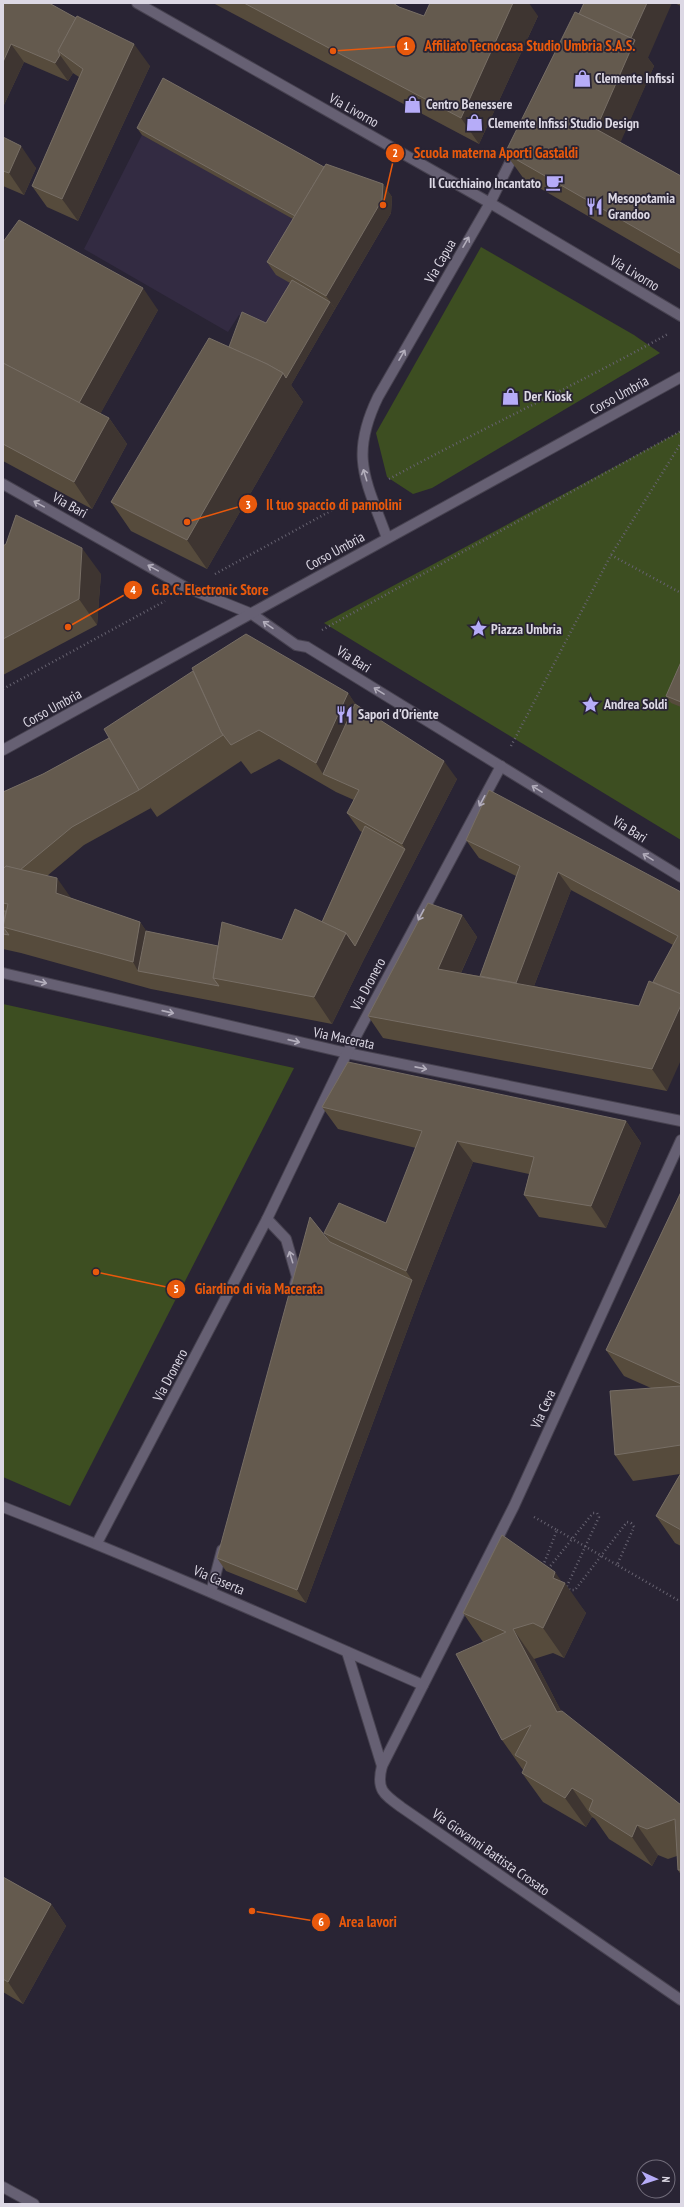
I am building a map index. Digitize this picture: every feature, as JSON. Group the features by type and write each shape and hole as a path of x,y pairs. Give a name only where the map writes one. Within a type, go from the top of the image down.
{"street":[{"name":"Via Livorno","path":"137,3 490,203 681,316"},
{"name":"Via Capua","path":"387,538 363,470 362,450 367,420 378,397 490,203 521,141"},
{"name":"Corso Umbria","path":"3,750 681,376"},
{"name":"Via Bari","path":"3,484 189,588 252,614 296,645 307,647 681,877"},
{"name":"Via Dronero","path":"97,1543 267,1219 346,1053 501,766"},
{"name":"Via Macerata","path":"3,973 346,1053 681,1121"},
{"name":"Via Ceva","path":"422,1685 514,1506 681,1140"},
{"path":"267,1219 286,1239 297,1277 293,1291"},
{"name":"Via Caserta","path":"3,1507 97,1543 422,1685"},
{"path":"211,1592 226,1538"},
{"path":"347,1652 382,1766"},
{"name":"Via Giovanni Battista Crosato","path":"422,1685 382,1766 378,1780 382,1790 390,1799 681,2000"},
{"path":"3,2187 34,2204"}],"path":[{"path":"3,689 448,447 599,372 674,331"},
{"path":"296,645 681,431"},
{"path":"501,766 611,555 681,443"},
{"path":"611,555 681,593"},
{"path":"514,1506 681,1602"},
{"path":"557,1530 542,1564 544,1569 549,1569 571,1539 593,1513 597,1514 599,1517 567,1586 570,1590 575,1590 627,1522 631,1523 634,1527 617,1565"}],"shaded area":[{"path":"142,135 226,181 335,177 392,197 391,213 335,309 270,330 239,315 228,332 84,249"}],"green space":[{"path":"481,247 634,335 660,353 432,488 413,494 387,477 376,433"},
{"name":"Piazza Umbria","path":"681,431 681,840 324,623"},
{"path":"3,1004 294,1068 70,1506 3,1477"}],"building":[{"path":"3,3 49,3 76,18 58,51 60,55 55,63 11,44 3,62"},
{"path":"244,3 393,3 399,7 424,16 430,3 513,3 461,118"},
{"path":"584,3 647,3 631,38 579,14"},
{"path":"575,12 635,40 596,129 681,176 681,254 505,153"},
{"path":"77,16 134,44 62,199 32,186 83,69 58,51"},
{"path":"163,78 324,167 295,216 137,128"},
{"path":"3,137 21,146 9,173 3,171"},
{"path":"326,164 383,184 382,200 326,296 267,262"},
{"path":"19,220 143,288 79,403 3,363 3,242"},
{"path":"292,280 330,302 286,378 283,373 267,364 229,347 242,312 266,323"},
{"path":"209,338 267,364 283,373 187,540 111,502"},
{"path":"3,363 109,418 74,482 3,444"},
{"path":"16,515 82,548 79,599 3,639 3,546 6,544"},
{"path":"246,634 348,693 316,763 259,730 231,745 221,732 192,668"},
{"path":"681,662 681,702 666,696"},
{"path":"193,671 223,735 139,790 104,729"},
{"path":"355,704 444,761 402,844 347,813 359,790 323,774"},
{"path":"109,738 139,790 72,827 20,870 6,866 3,869 3,792 43,774"},
{"path":"489,790 681,892 681,994 653,982 678,936 558,872 516,983 480,976 520,866 466,840"},
{"path":"365,826 405,849 355,946 346,933 322,922"},
{"path":"6,866 57,878 56,893 140,922 133,962 3,927 8,904 3,903 3,869"},
{"path":"428,903 462,915 438,969 639,1006 649,981 681,994 681,1005 652,1069 368,1016"},
{"path":"295,909 346,933 314,997 213,978 222,922 282,940"},
{"path":"3,911 6,911 3,925"},
{"path":"3,927 9,935 3,934"},
{"path":"146,931 218,946 213,978 219,986 138,971"},
{"path":"348,1062 626,1121 591,1206 524,1195 534,1157 457,1141 406,1271 324,1233 339,1203 386,1223 422,1131 322,1107"},
{"path":"681,1192 681,1384 606,1350"},
{"path":"310,1217 330,1242 412,1280 297,1590 217,1558"},
{"path":"681,1386 681,1445 615,1455 610,1391"},
{"path":"681,1473 681,1530 656,1516"},
{"path":"502,1535 555,1572 553,1578 565,1583 543,1628 533,1623 513,1629 557,1712 562,1711 681,1805 681,1870 678,1870 675,1819 647,1829 637,1825 632,1837 589,1810 593,1800 572,1788 565,1798 522,1773 527,1762 515,1755 531,1725 502,1740 456,1654 506,1632 463,1613"},
{"path":"3,1877 51,1904 8,1982 3,1979"}],"place":[{"name":"Affiliato Tecnocasa Studio Umbria S.A.S.","path":"333,51"},
{"name":"Clemente Infissi","path":"582,78"},
{"name":"Centro Benessere","path":"413,104"},
{"name":"Clemente Infissi Studio Design","path":"475,123"},
{"name":"Il Cucchiaino Incantato","path":"554,183"},
{"name":"Scuola materna Aporti Gastaldi","path":"383,205"},
{"name":"Mesopotamia Grandoo","path":"595,206"},
{"name":"Der Kiosk","path":"511,396"},
{"name":"Il tuo spaccio di pannolini","path":"187,522"},
{"name":"G.B.C. Electronic Store","path":"68,627"},
{"name":"Piazza Umbria","path":"478,629"},
{"name":"Andrea Soldi","path":"591,704"},
{"name":"Sapori d'Oriente","path":"345,714"},
{"name":"Giardino di via Macerata","path":"96,1272"},
{"name":"Area lavori","path":"252,1911"}]}
